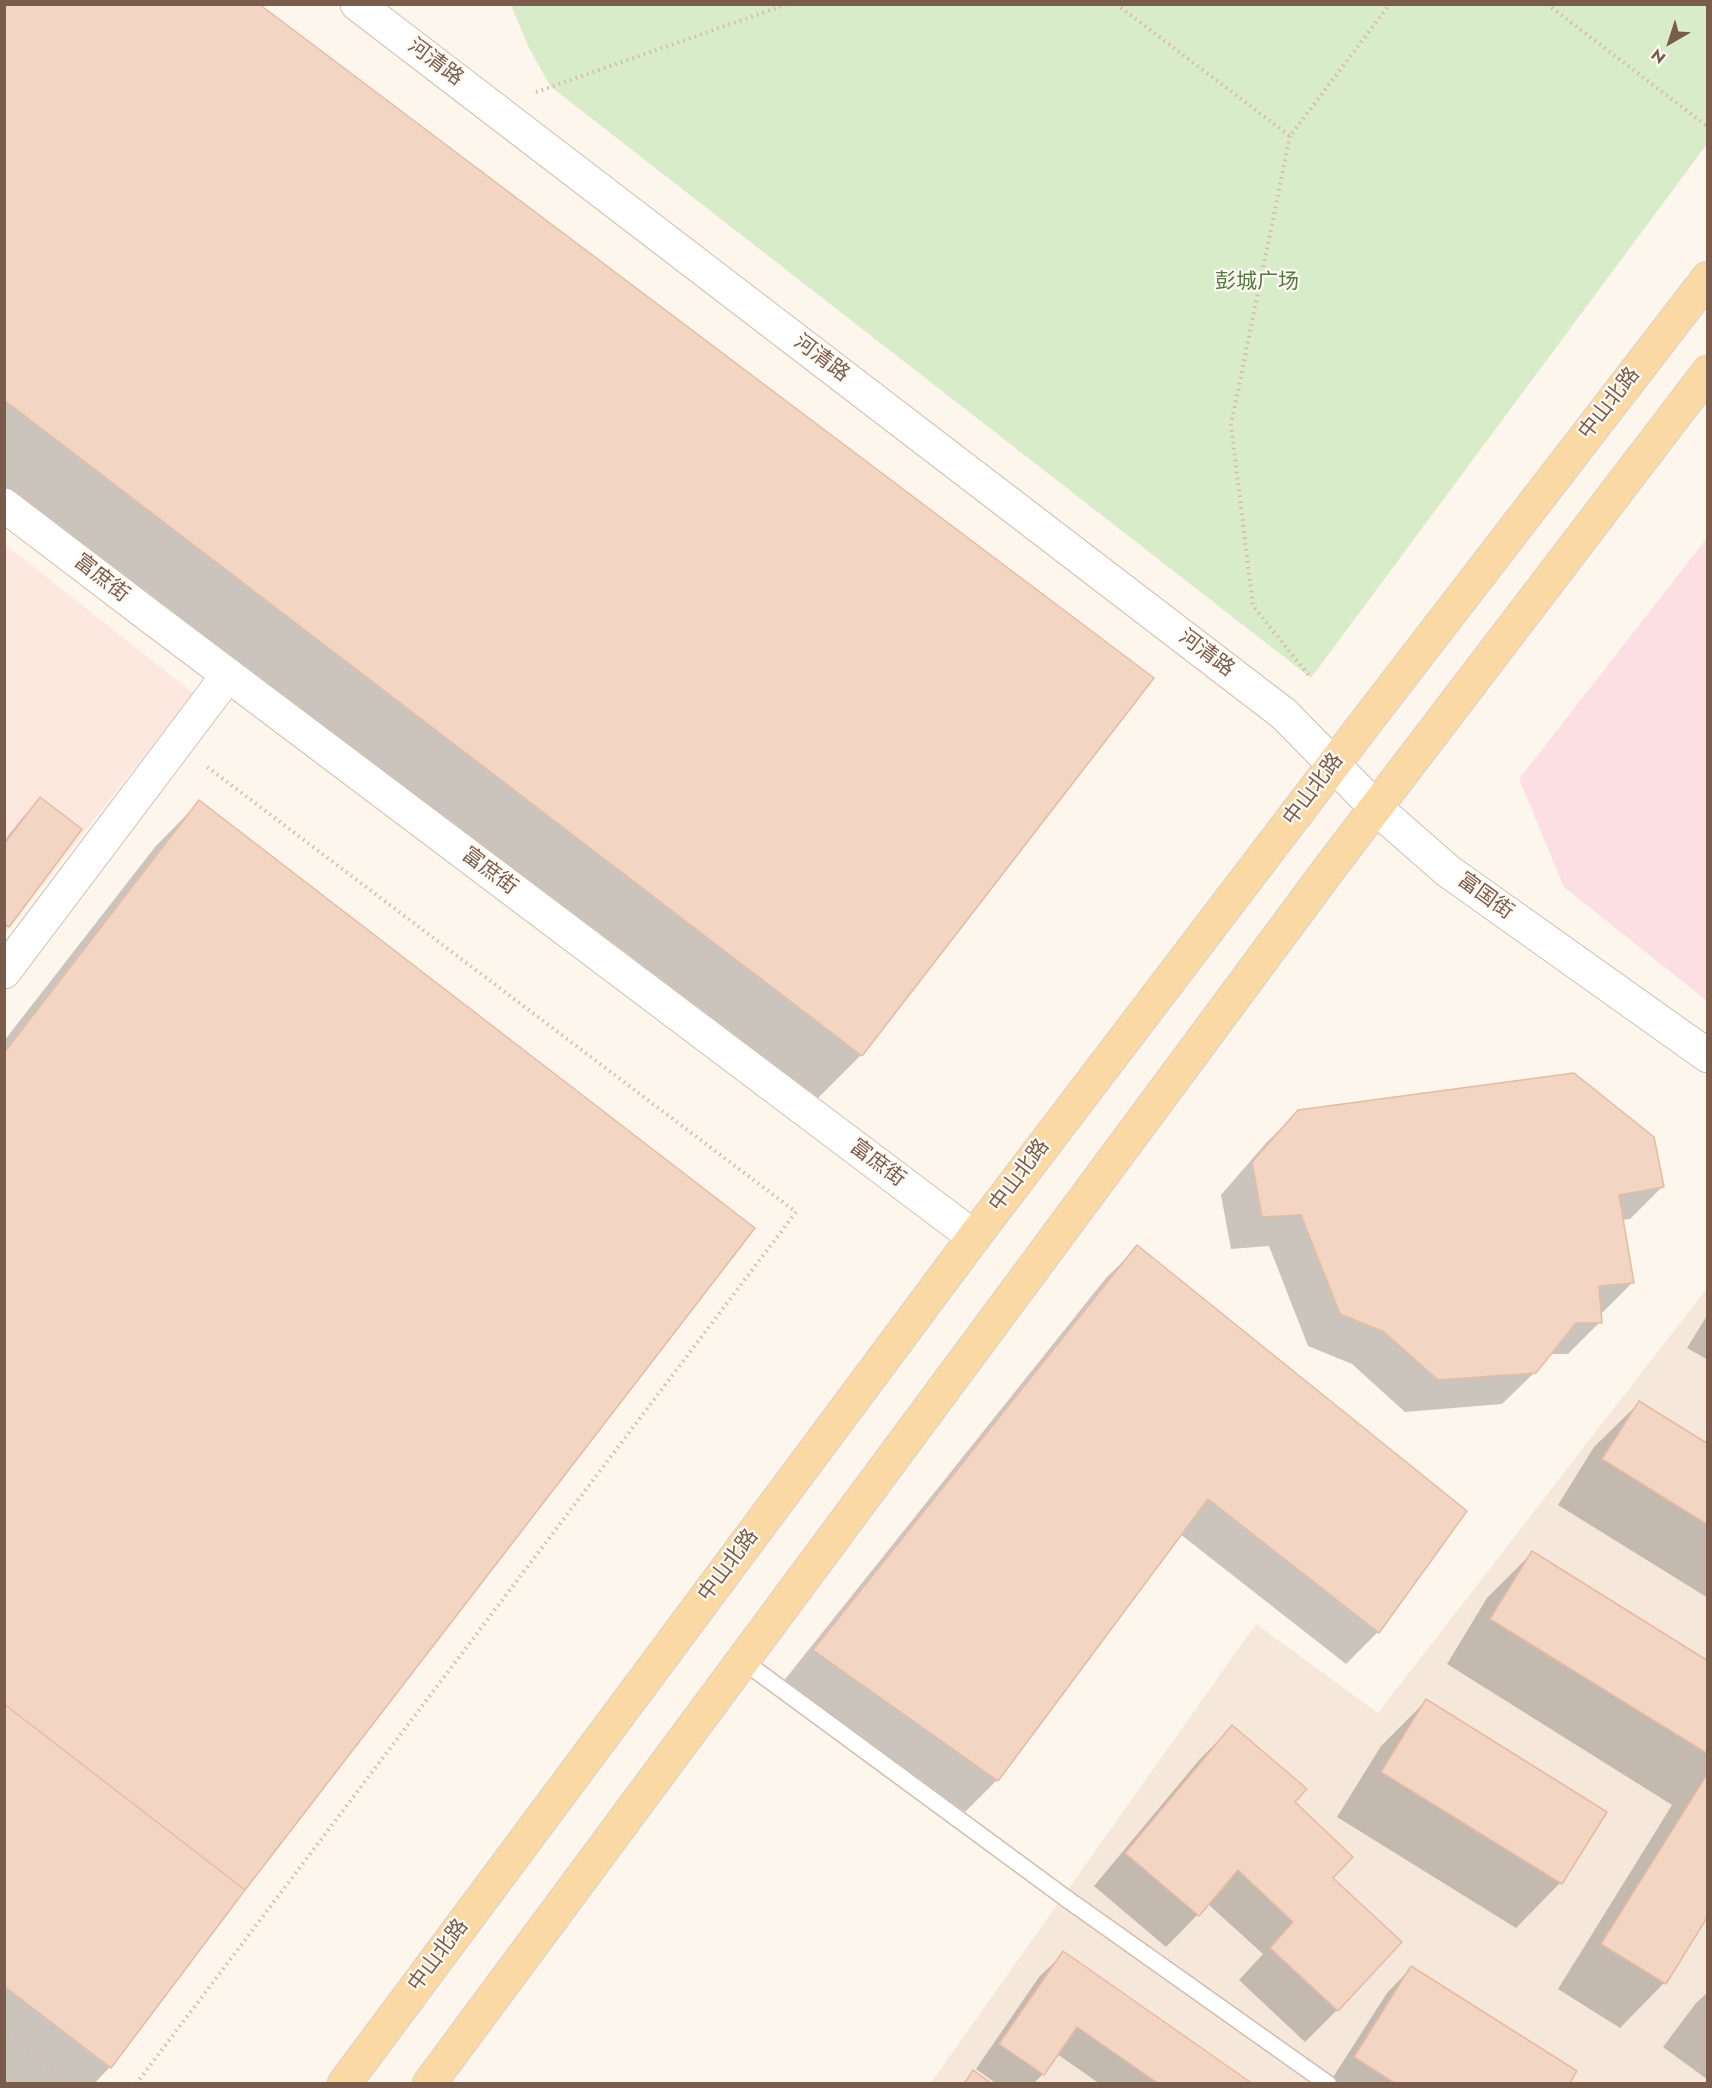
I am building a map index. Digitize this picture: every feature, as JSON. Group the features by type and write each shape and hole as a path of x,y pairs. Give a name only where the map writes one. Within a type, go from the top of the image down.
{"main road":[{"name":"中山北路","path":"344,2084 974,1237 1707,278"},
{"path":"429,2084 1376,808 1707,372"}],"street":[{"name":"河清路","path":"377,10 505,117 1284,714"},
{"name":"富庶街","path":"4,505 974,1237"},
{"path":"4,972 228,675"},
{"name":"富国街","path":"1284,714 1376,808 1448,871 1707,1056"}],"lane":[{"path":"742,1660 1067,1899 1328,2084"}],"path":[{"path":"505,117 528,95 788,4"},
{"path":"1116,4 1290,136"},
{"path":"1311,678 1253,606 1231,425 1290,136 1389,4"},
{"path":"1547,4 1707,127"},
{"path":"136,2084 796,1212 198,760"},
{"path":"4,2033 71,2084"}],"shaded area":[{"path":"1707,538 1707,1001 1564,887 1519,779"},
{"path":"5,544 193,693 5,934"},
{"path":"1707,1288 1707,2083 930,2084 1256,1624 1378,1713"}],"green space":[{"name":"彭城广场","path":"513,5 1707,5 1707,144 1311,678 551,87 530,50 512,8"}],"building":[{"path":"4,4 259,4 1154,678 862,1056 4,400"},
{"path":"40,797 82,829 9,927 4,923 4,844"},
{"path":"199,800 755,1228 245,1890 4,1704 4,1053"},
{"path":"1574,1073 1654,1137 1664,1187 1619,1195 1634,1283 1599,1286 1602,1323 1576,1323 1536,1373 1438,1380 1384,1332 1340,1314 1301,1215 1262,1217 1252,1162 1298,1110"},
{"path":"1137,1245 1467,1511 1379,1633 1208,1499 998,1781 813,1650"},
{"path":"1639,1401 1708,1444 1708,1525 1602,1459"},
{"path":"1532,1551 1708,1661 1708,1754 1490,1619"},
{"path":"1426,1699 1607,1812 1562,1884 1381,1772"},
{"path":"4,1704 245,1890 111,2068 4,1986"},
{"path":"1232,1725 1307,1789 1295,1802 1353,1857 1333,1878 1402,1942 1338,2011 1270,1948 1293,1922 1238,1870 1199,1916 1125,1853"},
{"path":"1708,1773 1708,1916 1666,1984 1601,1944"},
{"path":"1063,1951 1253,2084 1159,2084 1077,2027 1044,2075 999,2044"},
{"path":"1411,1966 1577,2071 1569,2084 1396,2084 1354,2057"},
{"path":"973,2070 992,2084 964,2084"}]}
